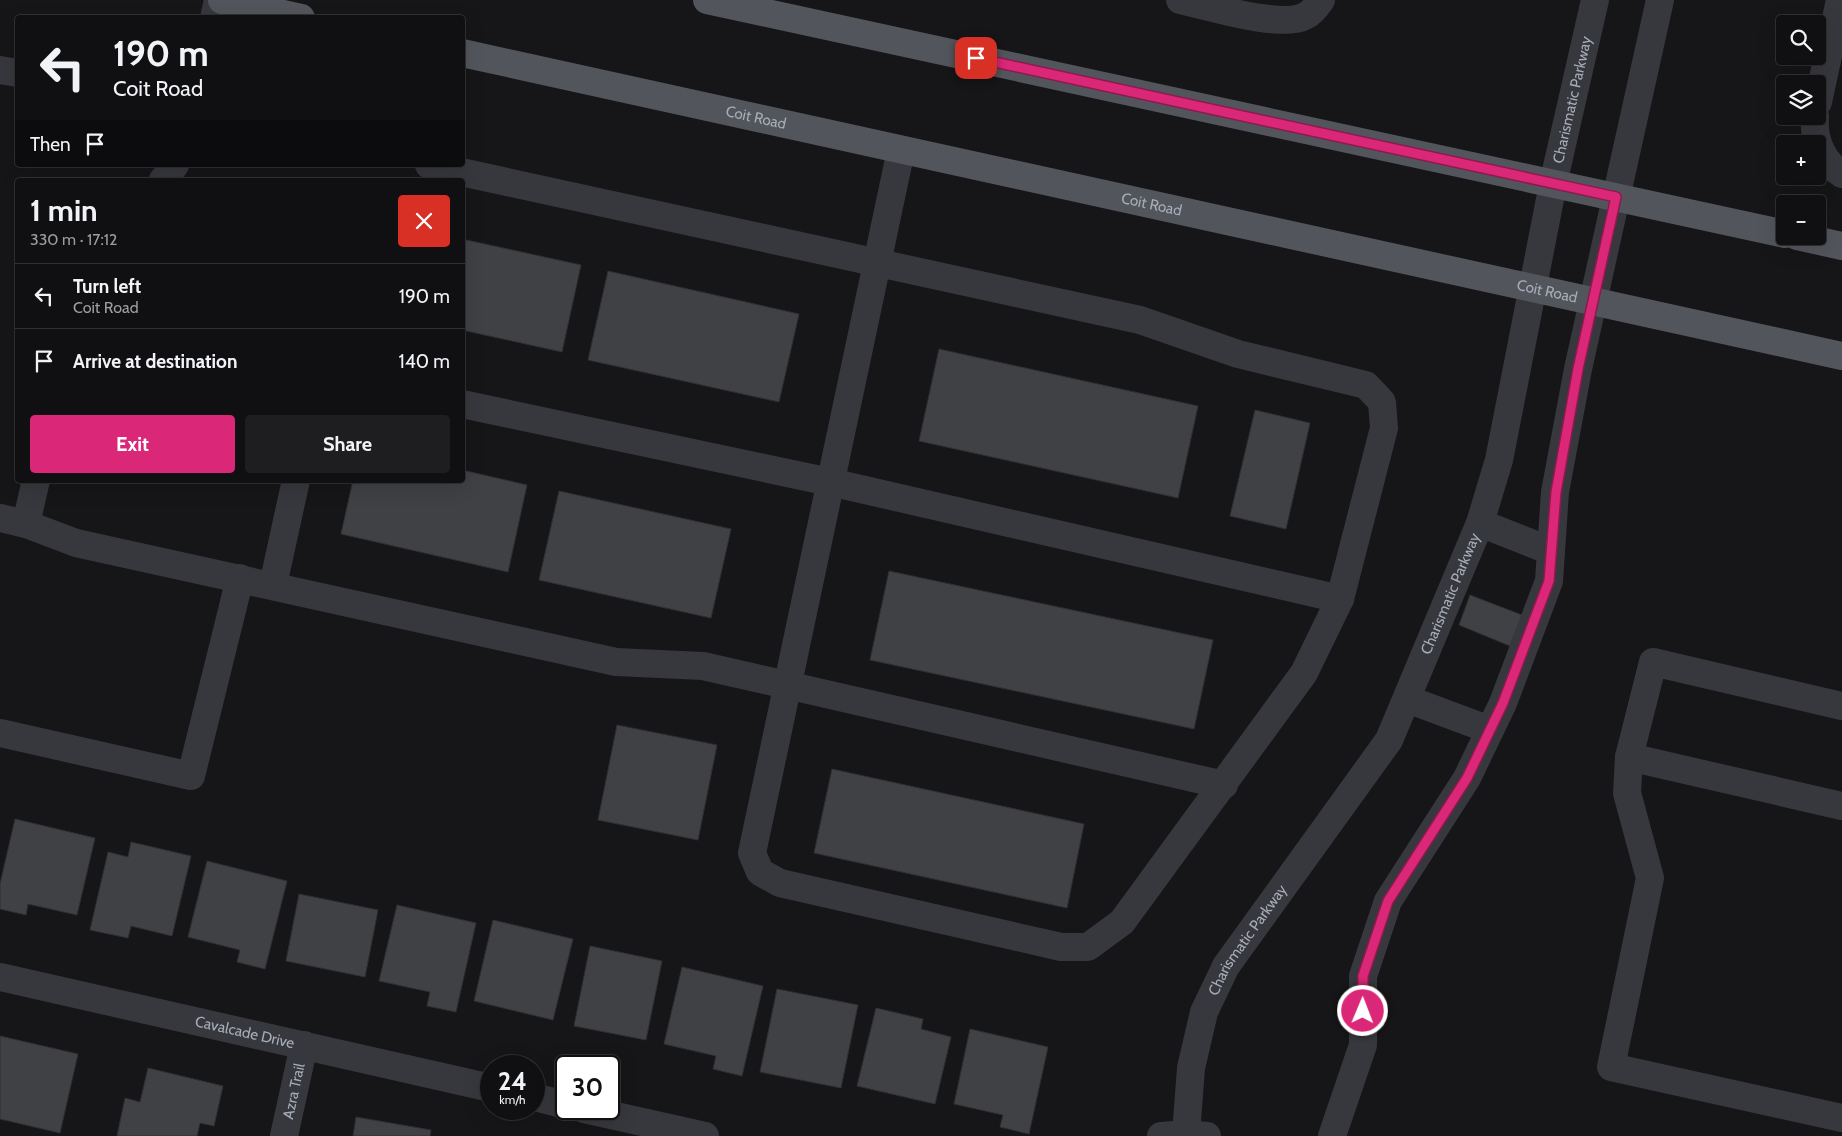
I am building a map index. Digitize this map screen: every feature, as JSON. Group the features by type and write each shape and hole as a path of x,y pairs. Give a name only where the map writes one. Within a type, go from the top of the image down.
{"main road":[{"path":"222,0 288,15"},
{"path":"708,0 1776,232"},
{"name":"Coit Road","path":"465,54 1842,356"},
{"path":"1826,242 1842,246"}],"street":[{"path":"215,15 218,0"},
{"path":"1180,0 1271,20 1292,20 1313,8"},
{"name":"Charismatic Parkway","path":"1185,1135 1191,1068 1204,1012 1226,966 1389,740 1480,524 1499,460 1553,184 1595,0"},
{"path":"1332,1136 1363,1045 1363,976 1388,901 1467,778 1503,703 1549,581 1556,492 1593,302 1660,0"},
{"path":"1824,75 1840,0"},
{"path":"0,70 15,72"},
{"path":"1814,125 1822,154 1830,165 1842,174"},
{"path":"438,167 876,264 1140,320 1238,354 1366,385 1382,402 1384,428 1340,599 1304,673 1224,785 1122,922 1088,947 1061,947 780,883 760,872 752,852 786,685 876,264 901,150"},
{"path":"165,178 173,167"},
{"path":"465,405 830,482 1340,599"},
{"path":"34,483 13,521 76,543 273,584 616,662 703,666 1224,785"},
{"path":"273,584 295,483"},
{"path":"1480,524 1551,551"},
{"path":"0,733 191,776 240,578"},
{"path":"1842,706 1653,662 1629,757 1627,793 1650,878 1611,1067 1842,1118"},
{"path":"1407,699 1490,730"},
{"path":"1629,757 1842,806"},
{"name":"Cavalcade Drive","path":"0,977 480,1085"},
{"name":"Azra Trail","path":"284,1136 304,1045"},
{"path":"620,1120 657,1131 705,1136"}],"building":[{"path":"465,240 581,265 562,352 465,331"},
{"path":"608,271 799,314 779,402 588,360"},
{"path":"939,349 1198,406 1178,498 919,441"},
{"path":"1255,410 1310,423 1286,529 1230,516"},
{"path":"465,471 527,485 508,572 341,534 352,483 465,483"},
{"path":"559,491 731,529 711,618 539,580"},
{"path":"889,571 1213,640 1194,729 870,660"},
{"path":"1470,595 1522,615 1510,646 1459,625"},
{"path":"617,725 717,745 698,840 598,820"},
{"path":"832,769 1084,824 1067,908 814,853"},
{"path":"15,819 95,838 77,915 28,904 26,915 0,909 0,884"},
{"path":"131,842 191,856 172,936 131,926 128,938 90,930 108,852 128,857"},
{"path":"207,861 287,881 265,969 237,962 240,950 188,937"},
{"path":"299,894 378,910 365,977 286,961"},
{"path":"397,905 476,923 456,1012 427,1006 430,992 379,981"},
{"path":"493,920 573,939 553,1020 474,1001"},
{"path":"590,946 662,961 646,1040 574,1026"},
{"path":"682,967 763,986 742,1076 713,1069 716,1056 664,1044"},
{"path":"777,989 858,1005 841,1088 760,1072"},
{"path":"876,1008 923,1019 921,1029 951,1037 935,1104 857,1086"},
{"path":"970,1029 1048,1047 1029,1134 1000,1127 1003,1115 954,1104"},
{"path":"0,1036 78,1054 60,1133 0,1119"},
{"path":"148,1068 223,1086 214,1126 200,1123 197,1136 117,1136 125,1098 140,1102"},
{"path":"356,1117 431,1130 430,1136 353,1136"}],"route":[{"path":"976,58 1616,197 1578,369 1556,492 1549,581 1503,703 1467,778 1388,901 1363,976 1363,1011"}]}
